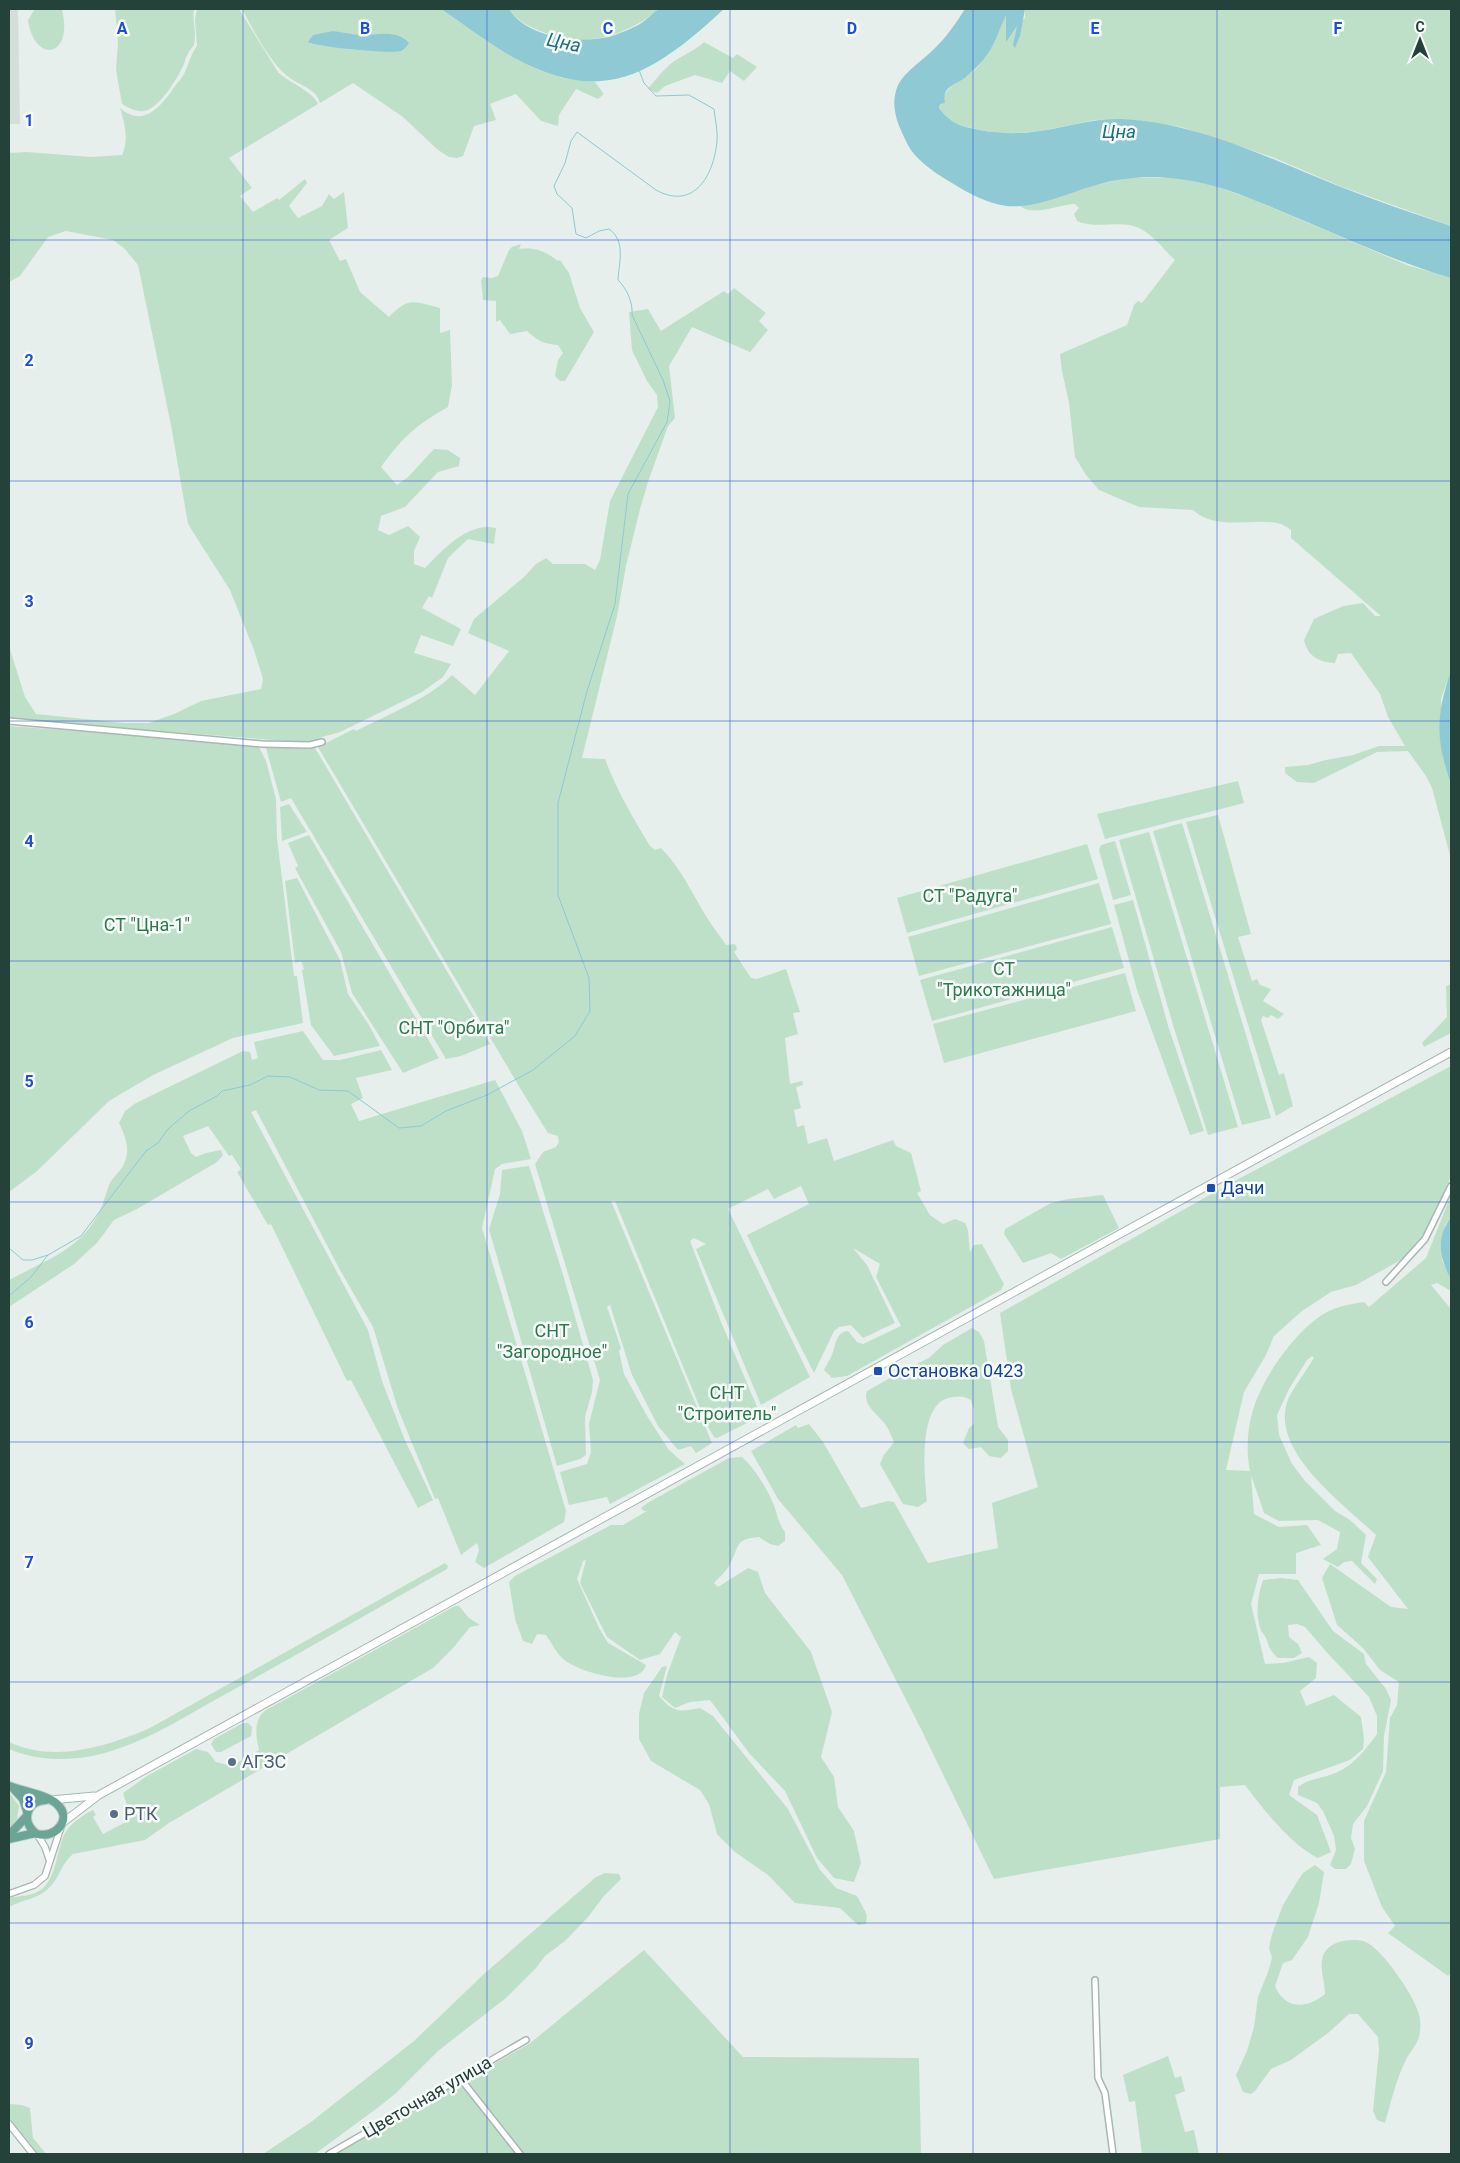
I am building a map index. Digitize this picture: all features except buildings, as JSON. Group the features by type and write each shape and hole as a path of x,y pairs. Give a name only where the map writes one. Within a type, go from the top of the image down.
{"main road":[{"path":"10,1786 20,1796 30,1829 36,1834 43,1836 53,1834 61,1824 99,1795 1451,1052"},
{"path":"10,1786 58,1805 61,1811 61,1824"},
{"path":"9,1835 35,1802 81,1799 99,1795"},
{"path":"9,1839 36,1834"}],"street":[{"path":"9,721 262,744 310,745 322,742"},
{"path":"1386,1282 1425,1239 1451,1186"},
{"path":"9,1894 38,1883 45,1876 61,1824"},
{"path":"36,1834 45,1847 50,1861"},
{"path":"1095,1980 1098,2078 1105,2093 1114,2154"},
{"name":"Цветочная улица","path":"329,2154 526,2040"},
{"path":"460,2078 520,2154"},
{"path":"9,2124 33,2154"}],"shaded area":[{"path":"9,9 18,9 20,124 9,124"}],"green space":[{"path":"35,9 62,10 63,37 58,46 52,49 45,49 38,44 32,35 28,20"},
{"path":"115,9 194,9 195,40 184,65 166,94 155,106 144,111 135,110 122,104 116,70 118,42"},
{"path":"197,9 239,9 278,72 311,95 318,104 229,158 252,188 240,196 253,212 277,198 279,200 305,179 307,183 289,206 298,218 322,206 329,194 334,199 344,192 348,228 329,240 340,261 346,259 360,292 389,317 402,306 412,302 440,308 440,333 450,330 452,385 448,407 410,433 381,467 397,485 408,477 434,449 448,450 460,458 459,466 438,472 405,507 381,516 378,530 389,535 408,526 420,537 414,551 414,564 425,568 439,553 466,533 486,527 496,528 494,544 468,539 448,558 432,598 429,596 422,608 461,629 453,646 421,635 414,653 451,664 443,677 422,692 340,732 322,737 312,743 9,719 9,646 25,697 36,714 124,723 149,723 201,701 261,689 263,679 254,650 230,590 188,524 171,425 138,265 124,248 113,240 66,231 48,237 20,276 9,282 9,153 27,152 91,157 122,155 126,138 120,108 129,114 145,115 158,107 170,93 183,76 197,46 195,19"},
{"path":"242,9 441,9 503,51 532,67 562,78 595,82 604,94 598,99 576,89 559,115 558,126 541,121 516,94 490,104 496,120 474,126 463,156 457,158 449,157 438,150 403,117 353,83 320,103 314,93 289,78 279,68 261,43"},
{"path":"509,9 660,9 632,27 618,33 588,39 573,39 557,36 531,27 515,16"},
{"path":"1025,9 1451,9 1451,226 1340,186 1272,157 1181,127 1121,119 1095,120 1041,131 1001,134 957,125 949,120 939,108 947,91 970,74 982,61 1006,13 1006,41 1018,24 1025,18"},
{"path":"704,42 733,58 737,54 757,67 744,81 730,71 722,83 695,75 665,86 657,93 648,89 673,62"},
{"path":"1129,178 1179,178 1212,185 1254,200 1407,265 1451,278 1451,670 1441,699 1445,765 1451,784 1451,859 1432,788 1408,751 1377,752 1314,783 1297,782 1285,773 1285,767 1308,765 1353,755 1379,746 1405,746 1388,717 1380,694 1351,653 1338,654 1335,663 1319,660 1308,651 1304,640 1314,619 1343,606 1363,603 1375,616 1381,616 1291,538 1291,530 1281,524 1217,521 1205,518 1193,510 1139,507 1099,490 1086,475 1075,457 1069,403 1060,354 1127,325 1134,305 1138,301 1142,303 1175,260 1145,231 1132,225 1093,225 1077,221 1074,214 1079,208 1075,204 1039,210 1025,209 1020,206"},
{"path":"521,244 519,249 540,250 558,261 560,260 569,273 580,308 594,332 565,381 560,381 555,376 558,360 563,353 558,345 541,341 527,331 510,334 500,320 496,322 496,301 483,300 481,280 483,277 492,278 498,276 509,250"},
{"name":"CНТ \"Строитель\"","path":"734,288 766,313 759,321 768,330 750,352 692,327 669,366 675,418 668,426 640,509 626,566 617,616 582,758 605,759 631,815 650,846 655,850 661,848 668,856 726,945 735,944 737,949 734,952 751,978 757,979 786,969 800,1012 793,1013 798,1034 785,1038 790,1084 802,1081 803,1085 796,1087 801,1108 794,1110 797,1127 804,1125 808,1144 827,1138 834,1161 893,1140 896,1146 911,1153 921,1191 917,1193 930,1215 943,1224 955,1219 965,1223 968,1230 970,1252 974,1245 982,1244 1004,1284 1001,1290 847,1376 832,1378 824,1370 841,1333 848,1331 857,1342 863,1344 901,1326 876,1277 880,1264 853,1248 867,1265 895,1323 863,1338 851,1325 839,1327 834,1331 814,1373 747,1235 809,1204 801,1186 774,1199 768,1189 728,1209 810,1377 761,1405 696,1249 706,1244 694,1238 690,1241 721,1322 761,1416 717,1438 714,1437 707,1425 615,1201 611,1201 712,1443 696,1453 691,1446 678,1450 658,1426 632,1375 610,1305 607,1307 621,1348 619,1351 624,1374 647,1416 669,1450 685,1464 610,1504 607,1497 569,1505 560,1472 587,1464 591,1452 589,1424 600,1380 535,1164 543,1152 556,1147 559,1142 558,1136 548,1133 523,1093 318,747 407,706 431,692 452,675 475,695 509,651 468,633 474,619 524,577 536,564 546,558 553,564 585,564 595,570 600,560 610,501 658,407 657,395 647,381 632,350 629,312 648,309 661,331 724,291 728,294"},
{"name":"СТ \"Цна-1\"","path":"9,726 252,744 259,747 266,761 276,799 277,838 294,976 297,976 303,1023 233,1038 153,1075 109,1101 36,1172 9,1192"},
{"name":"CНТ \"Орбита\"","path":"267,746 315,748 490,1044 461,1056 446,1059 291,798 281,802"},
{"path":"1238,781 1244,803 1105,839 1097,814"},
{"path":"289,804 307,832 282,841 280,807"},
{"path":"1218,815 1251,934 1238,937 1252,981 1257,979 1260,985 1271,989 1263,1001 1284,1014 1278,1019 1271,1015 1268,1018 1263,1016 1261,1020 1279,1075 1284,1073 1293,1106 1276,1116 1186,822"},
{"path":"1182,823 1271,1118 1242,1125 1153,831"},
{"path":"1149,832 1238,1127 1208,1135 1174,1028 1119,840"},
{"name":"CНТ \"Орбита\"","path":"309,835 439,1058 403,1073 352,993 341,952 295,868 298,866 288,843"},
{"path":"1115,841 1131,895 1113,900 1099,850 1101,845"},
{"name":"СТ \"Радуга\"","path":"1087,844 1098,879 907,933 897,898"},
{"name":"CНТ \"Орбита\"","path":"297,878 340,960 348,994 369,1025 380,1046 334,1056 311,1025 302,970 304,969 301,961 295,963 285,881"},
{"name":"СТ \"Трикотажница\"","path":"1099,883 1111,924 919,976 908,937"},
{"path":"1133,900 1169,1029 1204,1131 1190,1135 1137,990 1114,905"},
{"name":"СТ \"Трикотажница\"","path":"1112,927 1124,968 932,1021 920,980"},
{"name":"СТ \"Трикотажница\"","path":"1125,973 1136,1011 944,1063 933,1024"},
{"path":"1451,984 1451,1033 1424,1047 1422,1043 1447,1017 1446,986"},
{"path":"303,1031 323,1060 340,1060 381,1050 392,1070 356,1078 363,1098 351,1104 359,1121 495,1080 522,1131 531,1159 502,1164 495,1169 482,1228 566,1511 564,1522 484,1568 475,1562 479,1550 477,1543 461,1555 438,1498 435,1499 398,1409 373,1327 340,1270 256,1110 251,1112 368,1330 382,1381 404,1438 433,1500 418,1508 351,1380 347,1381 271,1224 268,1225 237,1172 241,1169 232,1155 229,1156 208,1126 183,1136 191,1153 196,1157 221,1150 223,1155 217,1162 137,1209 114,1220 97,1243 74,1264 9,1307 9,1280 67,1249 87,1231 95,1220 109,1185 121,1169 127,1155 127,1144 119,1123 125,1111 136,1103 243,1051 250,1052 252,1060 258,1058 254,1042"},
{"path":"1451,1066 1451,1176 1431,1222 1412,1251 1399,1261 1356,1285 1331,1292 1302,1311 1274,1336 1266,1355 1244,1392 1226,1470 1250,1471 1248,1440 1253,1410 1264,1383 1282,1355 1316,1319 1331,1310 1345,1306 1364,1302 1369,1307 1426,1258 1451,1195 1451,1217 1445,1225 1442,1260 1451,1280 1451,1291 1437,1283 1431,1285 1451,1309 1451,1973 1448,1976 1388,1933 1395,1926 1382,1907 1364,1861 1364,1821 1386,1772 1390,1718 1397,1705 1399,1682 1380,1670 1363,1648 1337,1625 1322,1578 1330,1564 1391,1607 1408,1609 1368,1557 1376,1535 1312,1474 1298,1455 1288,1436 1285,1417 1289,1397 1314,1358 1312,1356 1307,1360 1289,1389 1277,1415 1279,1435 1292,1464 1305,1481 1335,1511 1350,1520 1366,1535 1361,1563 1377,1579 1375,1584 1352,1561 1344,1562 1338,1567 1323,1559 1337,1549 1340,1532 1318,1520 1279,1521 1264,1513 1251,1475 1254,1514 1279,1527 1307,1525 1321,1545 1296,1553 1296,1574 1259,1574 1251,1604 1265,1664 1283,1663 1309,1657 1317,1663 1316,1678 1300,1691 1306,1706 1334,1695 1361,1717 1364,1739 1363,1749 1350,1760 1294,1780 1289,1795 1317,1815 1331,1852 1318,1858 1308,1852 1288,1836 1245,1785 1220,1787 1220,1839 994,1879 920,1727 842,1575 778,1499 751,1451 796,1425 798,1428 809,1424 823,1442 861,1508 888,1501 894,1502 928,1563 998,1548 992,1503 1038,1487 1011,1389 1000,1313 1229,1184"},
{"name":"СНТ \"Загородное\"","path":"529,1166 593,1380 592,1392 585,1417 586,1455 580,1459 557,1466 489,1229 500,1194 502,1170"},
{"path":"1103,1195 1119,1228 1061,1259 1051,1253 1023,1263 1004,1234 1005,1229 1051,1203"},
{"path":"972,1328 979,1332 984,1341 998,1427 1008,1440 1008,1451 1001,1458 989,1456 981,1447 969,1449 963,1443 969,1428 974,1424 974,1410 971,1400 958,1396 941,1401 933,1411 925,1441 927,1501 918,1507 903,1504 880,1464 894,1442 882,1420 868,1405 867,1391 929,1358 943,1345"},
{"path":"742,1457 764,1485 785,1532 785,1541 778,1546 770,1544 759,1537 741,1542 729,1567 714,1583 718,1587 748,1568 758,1572 765,1593 811,1652 832,1712 821,1757 834,1777 838,1807 854,1831 861,1863 854,1882 834,1878 817,1858 785,1791 749,1753 710,1700 690,1702 675,1708 662,1697 667,1675 681,1637 675,1632 660,1654 640,1660 607,1637 580,1583 586,1560 583,1561 577,1579 599,1628 608,1643 646,1665 641,1673 632,1677 620,1678 592,1673 580,1668 562,1658 546,1635 537,1634 532,1644 523,1641 515,1619 509,1582 515,1576 611,1525 623,1525 647,1511 641,1508 649,1502 729,1458"},
{"path":"445,1563 448,1566 447,1569 172,1724 133,1743 93,1756 64,1759 36,1757 9,1749 9,1742 26,1748 44,1751 62,1752 79,1750 114,1742 148,1729"},
{"path":"1281,1578 1298,1580 1333,1631 1364,1654 1366,1664 1386,1689 1391,1700 1384,1736 1383,1771 1367,1806 1353,1824 1351,1838 1355,1849 1351,1864 1346,1869 1335,1869 1330,1865 1336,1850 1334,1836 1323,1811 1317,1803 1298,1795 1298,1787 1308,1781 1335,1773 1356,1760 1377,1734 1377,1716 1369,1697 1305,1627 1297,1624 1288,1625 1289,1637 1298,1644 1302,1653 1294,1658 1278,1658 1271,1651 1260,1628 1258,1604 1263,1580"},
{"path":"455,1606 459,1606 469,1618 480,1625 470,1627 454,1647 433,1668 169,1823 145,1840 73,1854 48,1889 39,1895 9,1907 9,1898 35,1893 47,1884 64,1835 69,1827 81,1817 93,1810 96,1815 93,1817 103,1834 126,1822 123,1816 129,1812 123,1793 147,1776 196,1749 208,1752 216,1762 232,1766 259,1750 256,1728 259,1718 266,1710"},
{"path":"667,1666 659,1696 669,1706 677,1710 700,1708 713,1716 788,1809 820,1870 836,1888 857,1896 867,1915 866,1924 858,1925 840,1908 795,1903 768,1875 735,1852 717,1834 709,1804 700,1790 651,1761 639,1739 639,1714 644,1693 662,1667"},
{"path":"243,1723 248,1723 252,1727 251,1736 221,1752 216,1752 211,1744 214,1739"},
{"path":"9,1792 19,1806 17,1819 9,1828"},
{"path":"1315,1865 1324,1872 1319,1903 1308,1937 1292,1960 1283,1963 1275,1986 1279,1994 1290,2003 1304,2004 1318,1999 1325,1994 1322,1966 1324,1953 1331,1945 1349,1940 1366,1942 1373,1947 1399,1976 1418,2011 1420,2034 1398,2078 1385,2123 1377,2120 1373,2111 1379,2050 1378,2037 1358,2014 1349,2014 1328,2033 1291,2060 1271,2069 1251,2094 1243,2092 1236,2075 1247,2051 1254,2027 1258,1997 1272,1958 1269,1948 1272,1934 1283,1905 1295,1885 1303,1873"},
{"path":"605,1873 619,1874 621,1879 604,1896 588,1917 565,1941 545,1956 536,1968 506,1998 438,2051 395,2094 315,2154 263,2154 311,2122 414,2041 485,1973 596,1877"},
{"path":"644,1950 743,2057 919,2058 921,2154 334,2154 529,2044"},
{"path":"1168,2056 1175,2078 1181,2076 1185,2091 1175,2095 1185,2132 1194,2130 1199,2154 1142,2154 1135,2101 1129,2102 1123,2075"},
{"path":"9,2104 30,2108 33,2138 46,2154 37,2154 9,2120"}],"water":[{"name":"Цна","path":"680,8 724,9 697,33 647,68 622,77 596,81 568,79 538,69 504,52 441,9 509,9 517,19 543,33 573,39 588,39 603,38 625,31 645,21 658,10"},
{"name":"Цна","path":"965,9 1025,9 1020,36 1015,48 1013,45 1017,26 1006,42 1006,15 987,55 967,76 951,86 945,93 945,103 940,104 939,108 957,124 988,131 1018,133 1101,120 1122,119 1179,127 1207,135 1261,154 1341,187 1451,226 1451,278 1387,256 1245,196 1192,181 1160,178 1122,179 1031,205 1021,206 992,203 964,190 931,169 911,150 898,123 894,101 895,93 901,80 942,40"},
{"path":"333,31 358,35 391,34 404,38 409,43 401,51 395,52 339,48 308,42 313,35"},
{"path":"1451,670 1451,784 1442,753 1439,727 1442,701"},
{"path":"1451,1217 1451,1280 1444,1264 1441,1241 1446,1225"}],"waterway":[{"path":"9,1248 23,1260 32,1260 48,1255 81,1236 146,1151 158,1143 168,1129 189,1111 217,1096 222,1091 250,1085 268,1076 290,1077 319,1090 348,1091 399,1128 421,1126 446,1111 487,1095 533,1070 575,1036 590,1011 589,978 558,895 558,803 587,691 615,604 628,494 667,422 670,401 663,380 632,315 632,305 629,296 618,280 620,259 618,240 609,229 599,231 586,238 576,234 572,208 557,194 554,186 565,163 571,141 577,132 656,190 669,195 681,196 691,193 700,186 706,177 712,166 717,141 714,109 689,95 656,96 644,83 639,70"},
{"path":"9,1296 31,1277 48,1255"}],"place":[{"name":"Дачи","path":"1211,1188"},
{"name":"Остановка 0423","path":"878,1371"},
{"name":"АГЗС","path":"232,1762"},
{"name":"РТК","path":"114,1814"}]}
